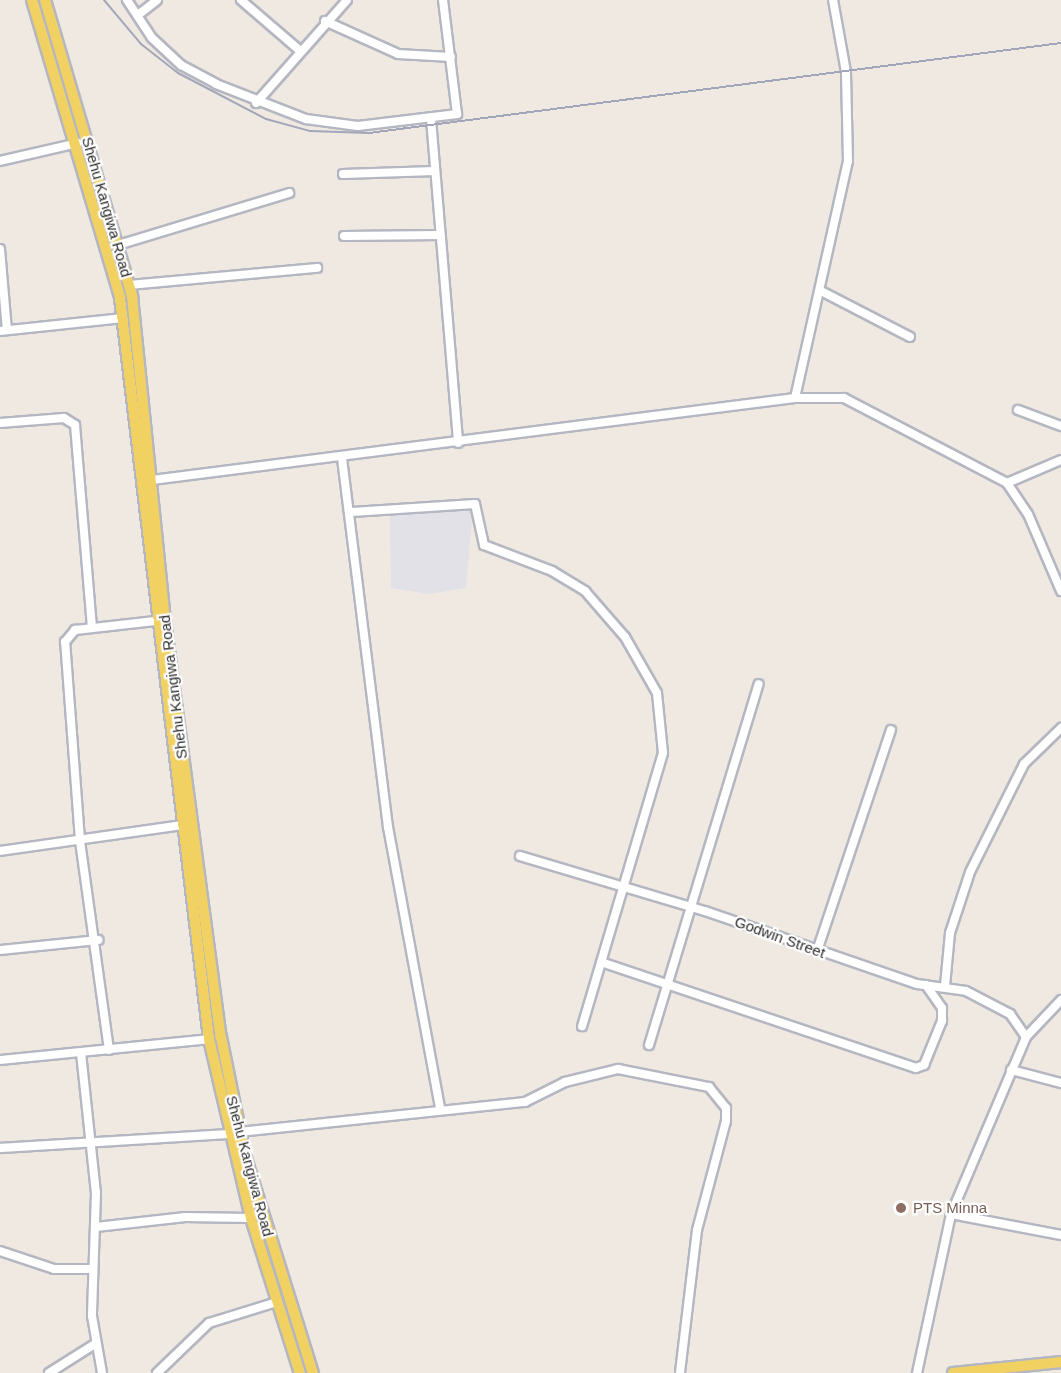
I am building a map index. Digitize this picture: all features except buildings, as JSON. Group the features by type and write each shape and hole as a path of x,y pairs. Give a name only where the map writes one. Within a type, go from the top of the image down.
{"main road":[{"name":"Shehu Kangiwa Road","path":"32,0 76,144 123,318 155,621 209,1039 234,1133 313,1373"},
{"name":"Shehu Kangiwa Road","path":"45,0 89,140 129,285 190,825 234,1133 251,1218 300,1373"},
{"path":"953,1373 1061,1362"}],"street":[{"path":"127,0 181,65 256,103 306,119 358,126 430,119 458,112 443,0"},
{"path":"138,15 157,0"},
{"path":"241,0 298,49"},
{"path":"256,103 298,49 347,0"},
{"path":"795,398 821,291 848,161 846,72 833,0"},
{"path":"325,21 398,54 451,57"},
{"path":"430,119 458,443"},
{"path":"0,161 89,140"},
{"path":"343,174 435,171"},
{"path":"118,245 289,193"},
{"path":"344,236 440,235"},
{"path":"0,249 3,330 123,318"},
{"path":"129,285 317,268"},
{"path":"821,291 910,337"},
{"path":"152,480 342,458 795,398 852,400 1007,483 1028,514 1061,591"},
{"path":"1018,410 1061,426"},
{"path":"0,423 63,418 75,424 92,626"},
{"path":"342,458 352,512 388,827 440,1107"},
{"path":"1007,483 1061,460"},
{"path":"352,512 475,504 484,545 572,580 625,637 657,693 664,735 625,887 582,1026"},
{"path":"109,1050 98,940 80,840 65,642 70,632 92,626 155,621"},
{"path":"649,1045 759,684"},
{"path":"945,986 950,933 970,873 1024,764 1061,728"},
{"path":"817,951 891,730"},
{"path":"0,851 182,825"},
{"name":"Godwin Street","path":"520,856 690,906 817,951 926,985 945,986 989,1001 1010,1014 1026,1037"},
{"path":"0,950 98,940"},
{"path":"602,962 668,982 916,1068 924,1065 942,1021 940,1004 926,985"},
{"path":"916,1373 951,1214 1026,1037 1061,1000"},
{"path":"0,1060 209,1039"},
{"path":"81,1053 92,1146 96,1227 93,1269 95,1344 102,1373"},
{"path":"0,1148 92,1146 359,1122 440,1107 525,1102 565,1082 618,1069 685,1080 719,1095 726,1121 697,1230 680,1373"},
{"path":"1011,1070 1061,1083"},
{"path":"951,1214 1061,1235"},
{"path":"96,1227 251,1218"},
{"path":"0,1251 54,1269 93,1269"},
{"path":"156,1373 209,1323 277,1302"},
{"path":"49,1373 95,1344"}],"shaded area":[{"path":"473,507 466,588 429,594 391,588 390,515"}],"railway":[{"path":"104,0 141,44 178,73 266,119 310,131 369,133 1061,43"}],"place":[{"name":"PTS Minna","path":"901,1208"}]}
